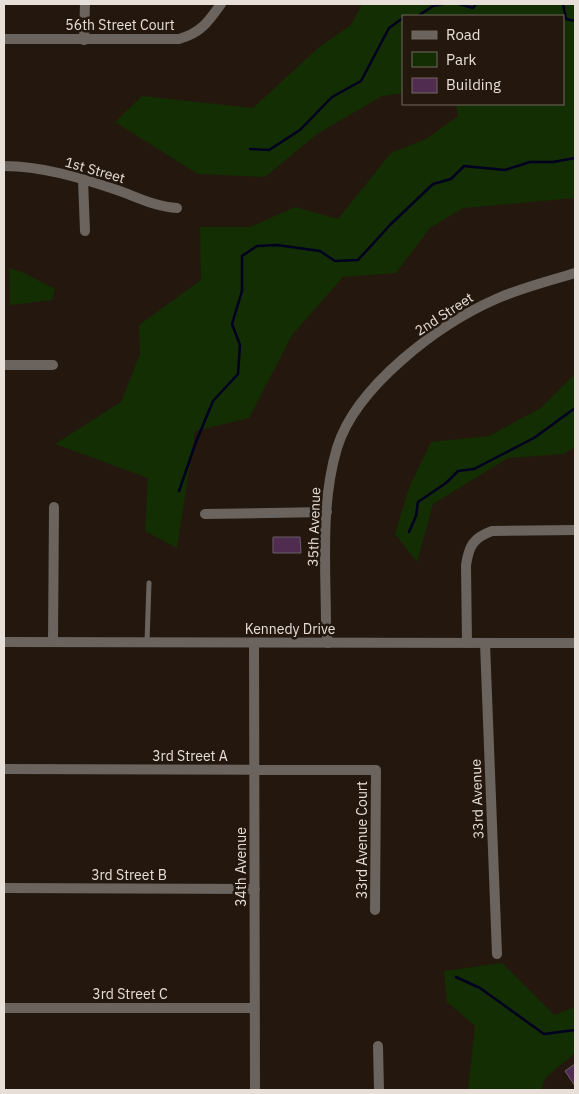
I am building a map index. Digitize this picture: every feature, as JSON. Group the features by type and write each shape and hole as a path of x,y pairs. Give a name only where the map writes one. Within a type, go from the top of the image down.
{"street":[{"path":"84,40 85,4"},
{"name":"56th Street Court","path":"4,39 167,40 184,38 198,32 221,4"},
{"name":"1st Street","path":"4,166 34,167 112,188 157,205 176,208"},
{"path":"83,180 84,231"},
{"name":"2nd Street","path":"352,416 392,369 445,328 498,298 575,274"},
{"path":"4,365 53,365"},
{"name":"35th Avenue","path":"328,643 326,628 327,512 330,476 334,458 352,416"},
{"path":"54,507 54,641"},
{"path":"205,514 327,512"},
{"path":"467,642 466,565 471,546 479,536 492,531 575,530"},
{"name":"Kennedy Drive","path":"4,642 575,643"},
{"name":"34th Avenue","path":"254,643 254,1090"},
{"name":"33rd Avenue","path":"485,643 497,954"},
{"name":"3rd Street A","path":"4,769 376,770"},
{"name":"33rd Avenue Court","path":"376,770 376,910"},
{"name":"3rd Street B","path":"4,888 255,889"},
{"name":"3rd Street C","path":"4,1008 255,1008"},
{"path":"378,1046 379,1090"}],"lane":[{"path":"147,643 149,583"}],"green space":[{"path":"362,4 575,4 575,198 463,208 430,228 396,273 343,277 292,335 249,418 195,431 177,548 145,531 148,478 55,444 121,402 140,354 139,325 201,280 200,227 250,227 295,207 338,219 391,153 426,139 458,116 456,105 564,105 564,15 402,15 402,93 382,96 317,134 265,177 198,174 115,122 142,96 253,108 317,49 351,25"},
{"path":"9,268 24,273 55,289 52,300 10,305"},
{"path":"575,374 575,447 564,454 508,458 433,504 417,562 395,534 410,485 431,442 489,436 541,408"},
{"path":"502,963 554,1015 575,1007 575,1053 546,1077 541,1090 468,1090 475,1026 447,1002 444,971"}],"building":[{"path":"273,537 300,537 301,553 273,553"},
{"path":"575,1064 575,1086 565,1071"}],"waterway":[{"path":"432,4 433,6 443,4"},
{"path":"459,4 473,8 476,4"},
{"path":"563,4 566,19 575,21"},
{"path":"420,15 433,6"},
{"path":"250,149 269,150 300,130 332,97 361,81 389,28 402,19"},
{"path":"179,491 213,401 238,374 240,345 232,324 242,291 242,256 257,246 277,245 320,251 335,261 358,260 390,225 433,184 451,179 464,166 505,170 530,162 553,162 575,158"},
{"path":"409,532 416,516 418,502 446,483 458,471 474,469 534,438 575,408"},
{"path":"456,977 480,988 544,1034 575,1030"}]}
